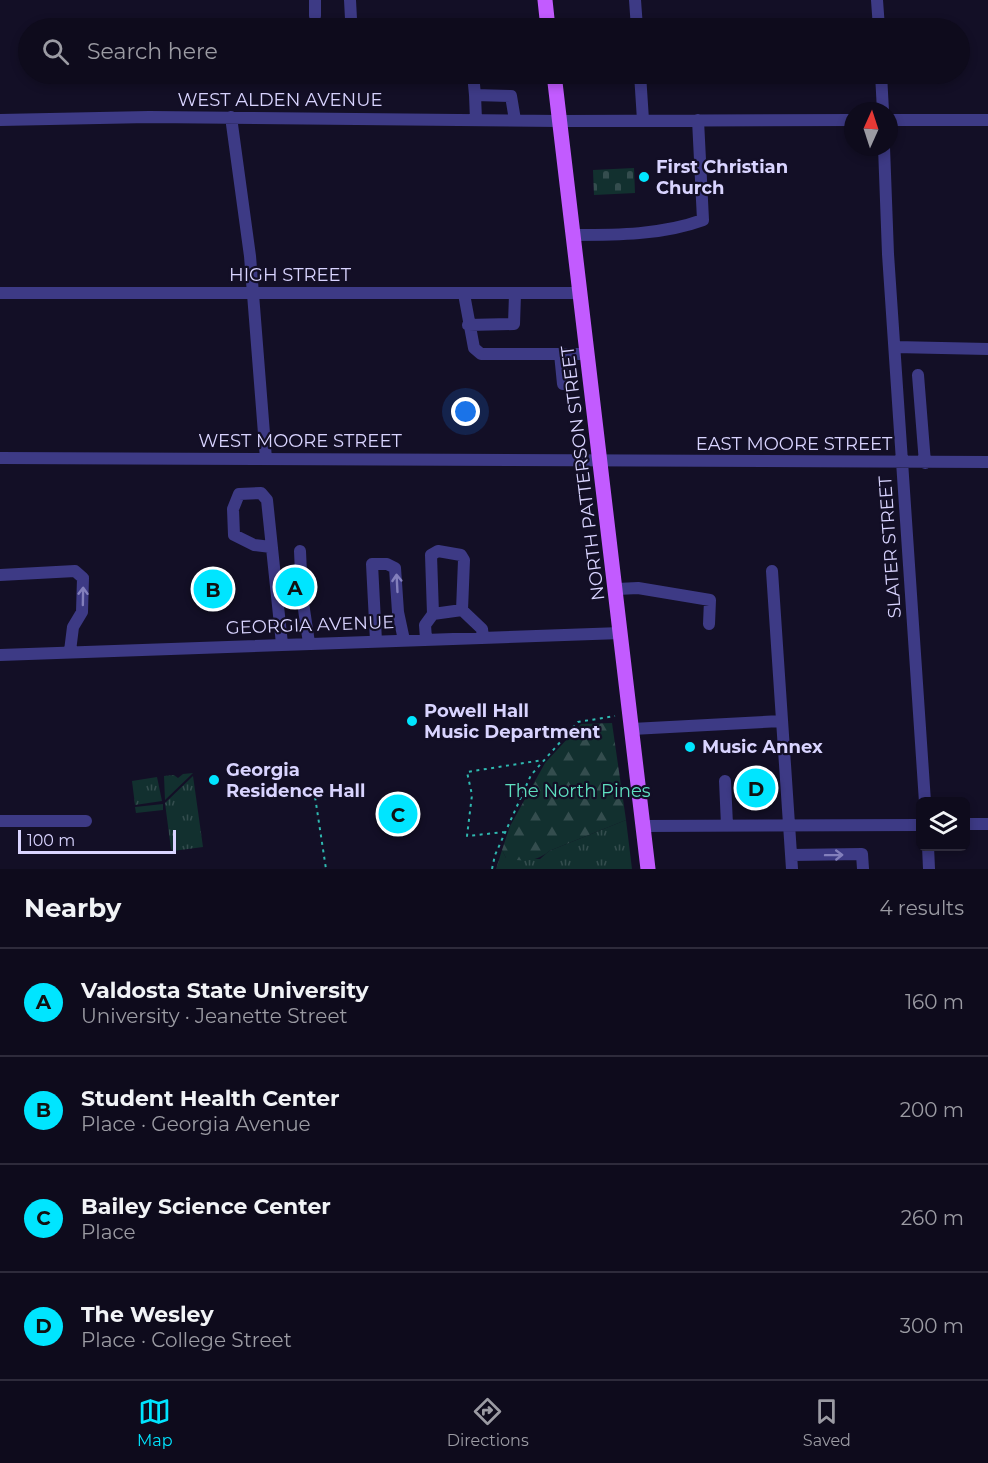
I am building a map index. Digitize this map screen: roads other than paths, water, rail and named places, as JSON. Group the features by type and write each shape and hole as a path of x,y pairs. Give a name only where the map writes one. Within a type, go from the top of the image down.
{"main road":[{"path":"545,0 547,18"},
{"name":"NORTH PATTERSON STREET","path":"555,84 617,589 648,869"}],"street":[{"path":"315,0 315,16"},
{"path":"350,0 351,18"},
{"path":"635,0 636,18"},
{"path":"877,0 878,18"},
{"path":"474,84 476,120"},
{"path":"641,84 643,120"},
{"path":"882,84 883,102"},
{"path":"475,95 511,96 515,120"},
{"path":"231,117 254,293 266,459"},
{"name":"WEST ALDEN AVENUE","path":"0,120 231,117 559,121 844,120"},
{"path":"573,235 615,235 682,228 703,220 698,120"},
{"path":"898,120 988,120"},
{"name":"SLATER STREET","path":"884,156 925,797"},
{"name":"HIGH STREET","path":"0,293 580,293"},
{"path":"464,294 474,348 481,354 588,354"},
{"path":"468,325 514,324 515,294"},
{"path":"895,347 988,349"},
{"path":"560,354 563,384"},
{"path":"918,375 925,463"},
{"name":"WEST MOORE STREET","path":"0,458 600,460"},
{"name":"EAST MOORE STREET","path":"600,460 988,462"},
{"path":"271,548 242,540 234,535 233,509 239,494 261,493 267,500 282,644"},
{"path":"300,551 302,596 309,643"},
{"path":"426,639 425,625 433,614 431,555 438,551 461,555 464,560 462,610 482,629 483,638"},
{"path":"376,641 372,564 380,563 395,568 398,612 404,640"},
{"path":"772,570 792,869"},
{"path":"0,575 75,571 80,574 83,578 82,612 73,627 70,651"},
{"path":"617,589 638,588 710,600 710,624"},
{"path":"433,614 462,610"},
{"name":"GEORGIA AVENUE","path":"0,655 621,633"},
{"path":"632,729 781,721"},
{"path":"725,781 727,825"},
{"path":"0,821 86,821"},
{"path":"970,824 988,824"},
{"path":"643,826 916,825"},
{"path":"928,851 929,869"},
{"path":"791,855 862,854 863,869"}],"place":[{"name":"First Christian Church","path":"644,177"},
{"name":"Valdosta State University","path":"295,587"},
{"name":"Student Health Center","path":"213,589"},
{"name":"Powell Hall Music Department","path":"412,721"},
{"name":"Music Annex","path":"690,747"},
{"name":"Georgia Residence Hall","path":"214,780"},
{"name":"The Wesley","path":"756,788"},
{"name":"Bailey Science Center","path":"398,814"}],"park label":[{"name":"The North Pines","path":"578,791"}]}
